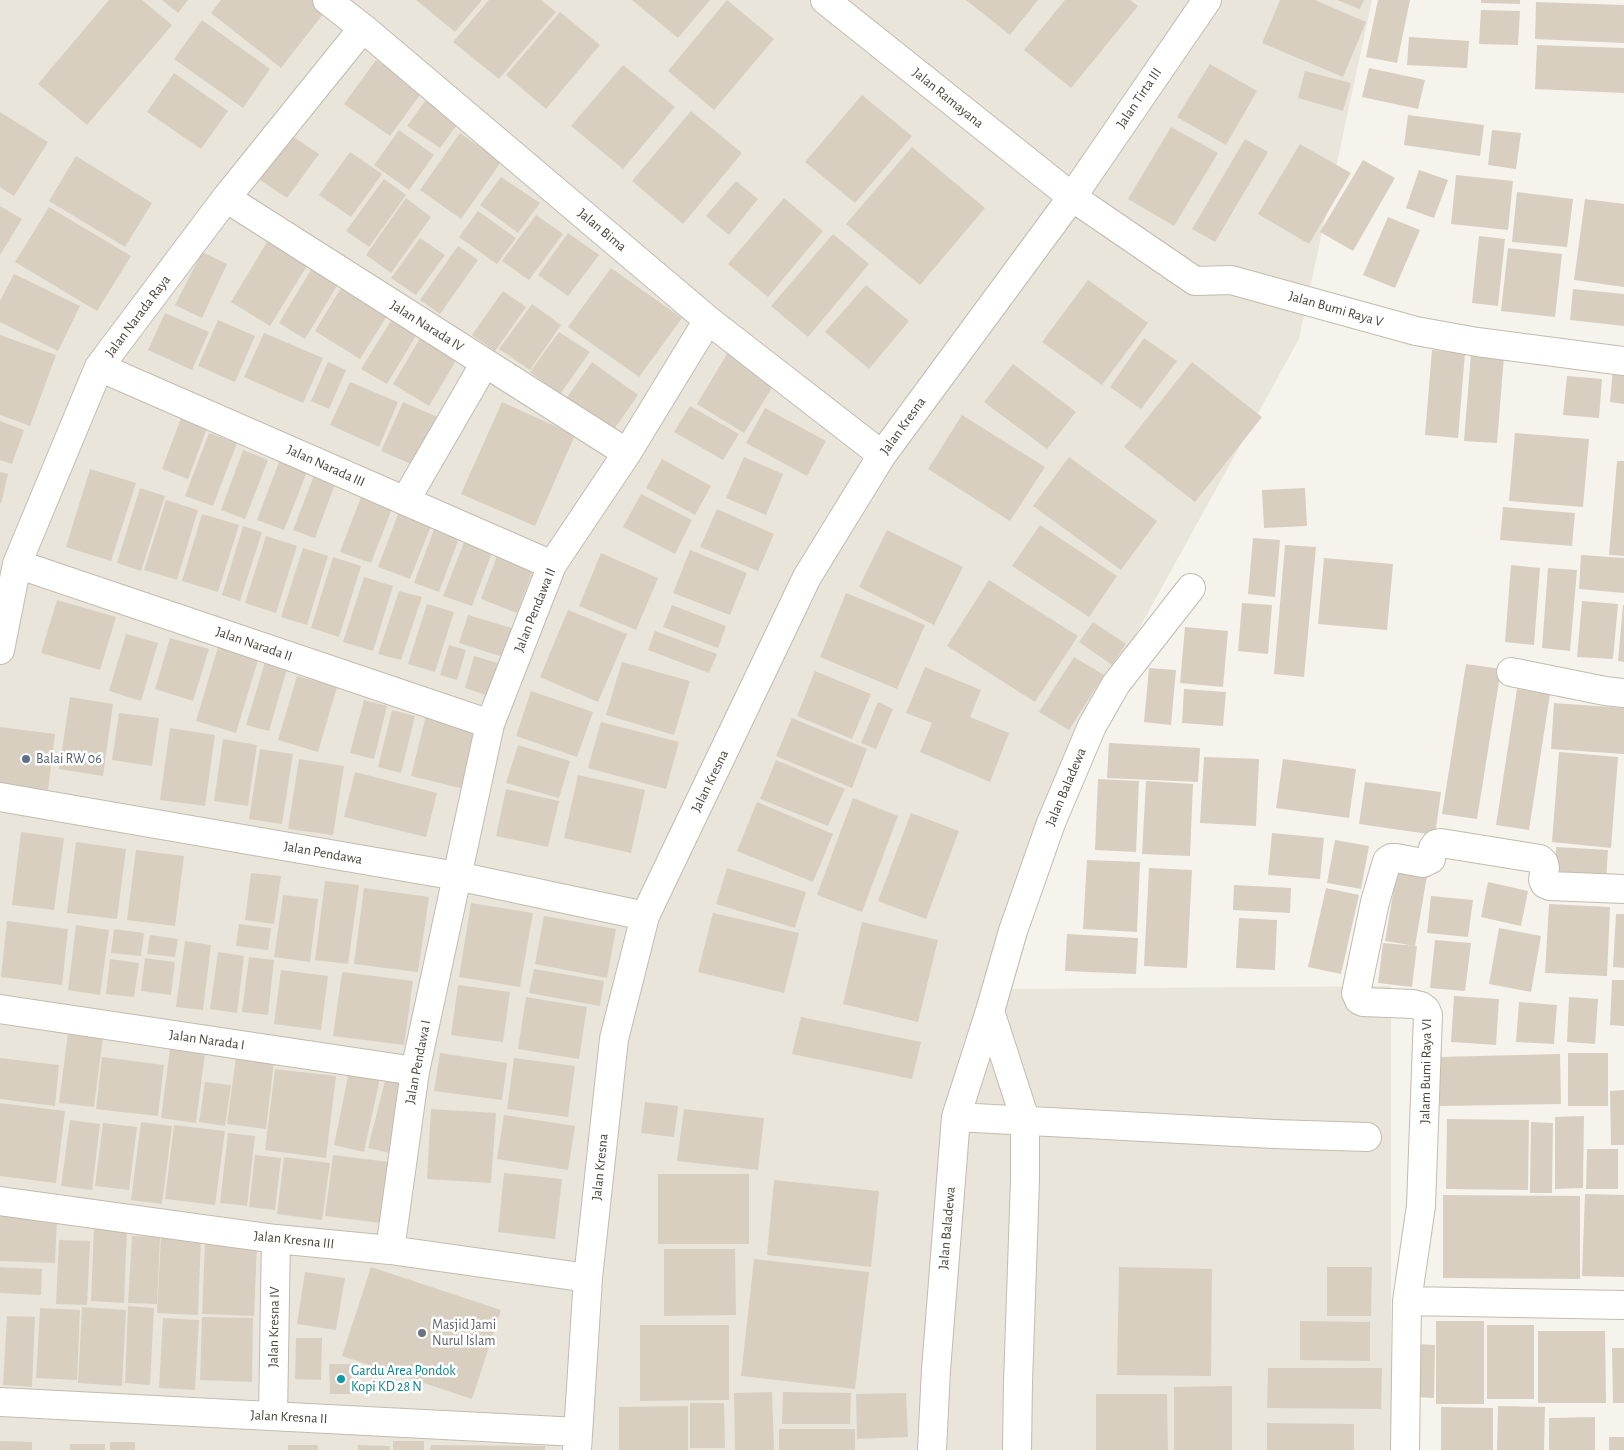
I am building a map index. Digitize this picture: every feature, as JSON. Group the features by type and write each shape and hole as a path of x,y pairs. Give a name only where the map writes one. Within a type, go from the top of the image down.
{"street":[{"name":"Jalan Bima","path":"327,0 363,28 708,320 882,455"},
{"name":"Jalan Ramayana","path":"825,0 1072,197"},
{"name":"Jalan Tirta III","path":"1072,197 1207,0"},
{"name":"Jalan Narada Raya","path":"0,650 17,564 100,367 226,198 363,28"},
{"name":"Jalan Bumi Raya V","path":"1072,197 1194,281 1232,280 1416,332 1624,361"},
{"name":"Jalan Kresna","path":"577,1441 588,1278 614,1039 645,916 807,577 882,455 1072,197"},
{"name":"Jalan Narada IV","path":"226,198 627,453"},
{"name":"Jalan Pendawa II","path":"457,876 490,724 552,565 627,453 708,320"},
{"path":"405,500 486,363"},
{"name":"Jalan Narada III","path":"100,367 552,565"},
{"name":"Jalan Narada II","path":"17,564 490,724"},
{"name":"Jalan Baladewa","path":"932,1450 936,1370 956,1117 1013,931 1050,823 1092,726 1116,684 1192,588"},
{"path":"1511,672 1605,691 1624,693"},
{"name":"Jalan Pendawa","path":"0,797 457,876 645,916"},
{"name":"Jalam Bumi Raya VI","path":"1405,1450 1407,1301 1421,1206 1428,1015 1421,1006 1413,1004 1368,1003 1359,1000 1356,993 1375,902 1387,861 1390,858 1396,858 1423,863 1431,859 1433,848 1436,844 1441,843 1540,859 1544,862 1543,880 1545,884 1550,886 1624,889"},
{"name":"Jalan Pendawa I","path":"390,1250 415,1071 457,876"},
{"name":"Jalan Narada I","path":"0,1010 415,1071"},
{"path":"990,1011 1025,1120 1017,1450"},
{"path":"956,1117 1367,1137"},
{"name":"Jalan Kresna III","path":"0,1201 276,1239 390,1250 588,1278"},
{"name":"Jalan Kresna IV","path":"273,1416 276,1239"},
{"path":"1407,1301 1624,1305"},
{"name":"Jalan Kresna II","path":"0,1402 273,1416 577,1441"}],"shaded area":[{"path":"0,0 1372,0 1299,339 1077,741 1011,989 1391,986 1391,1450 0,1450"}],"building":[{"path":"109,0 142,0 172,25 87,125 38,84"},
{"path":"162,0 188,0 178,13"},
{"path":"221,0 315,0 327,9 281,68 211,13"},
{"path":"416,0 482,0 455,32"},
{"path":"489,0 541,0 556,12 499,79 453,42"},
{"path":"632,0 710,0 678,38"},
{"path":"727,0 774,39 714,110 668,71"},
{"path":"966,0 1038,0 1010,35"},
{"path":"1065,0 1130,0 1138,6 1071,88 1024,50"},
{"path":"1280,0 1315,0 1366,22 1343,77 1262,43"},
{"path":"1337,0 1364,0 1360,9"},
{"path":"1378,0 1410,0 1397,63 1366,57"},
{"path":"1481,0 1520,0 1520,4 1481,3"},
{"path":"1536,2 1624,5 1624,43 1535,39"},
{"path":"1481,10 1520,11 1518,45 1479,44"},
{"path":"560,12 600,45 546,109 506,75"},
{"path":"202,20 270,69 243,108 174,59"},
{"path":"1409,37 1469,41 1467,68 1407,65"},
{"path":"1537,45 1624,48 1624,93 1535,89"},
{"path":"376,60 422,92 390,136 344,104"},
{"path":"1210,64 1257,91 1226,145 1177,117"},
{"path":"623,65 675,107 623,169 571,126"},
{"path":"1369,68 1425,80 1418,109 1362,97"},
{"path":"1305,71 1351,83 1343,111 1298,98"},
{"path":"174,73 228,111 201,149 147,112"},
{"path":"862,95 912,136 855,203 805,162"},
{"path":"426,100 459,122 440,148 407,126"},
{"path":"691,111 742,153 683,224 632,181"},
{"path":"0,112 48,142 14,196 0,187"},
{"path":"1408,115 1484,125 1480,156 1404,145"},
{"path":"1171,127 1218,153 1174,226 1128,199"},
{"path":"399,130 434,155 409,190 374,165"},
{"path":"1492,130 1521,133 1516,169 1488,165"},
{"path":"460,133 501,162 461,219 420,190"},
{"path":"292,136 319,154 287,198 260,180"},
{"path":"1245,139 1268,152 1215,242 1192,229"},
{"path":"1300,144 1351,173 1309,244 1258,214"},
{"path":"912,147 985,208 920,285 846,224"},
{"path":"350,152 382,174 351,217 319,195"},
{"path":"76,156 152,203 125,247 49,201"},
{"path":"1363,160 1395,178 1353,251 1320,232"},
{"path":"1419,170 1448,180 1434,218 1406,208"},
{"path":"1456,175 1513,181 1508,230 1451,224"},
{"path":"501,177 540,203 518,233 480,205"},
{"path":"384,179 406,195 369,247 346,231"},
{"path":"736,181 758,199 729,235 706,216"},
{"path":"1517,192 1573,199 1567,247 1512,242"},
{"path":"406,198 431,217 391,273 366,255"},
{"path":"784,198 823,231 768,297 728,264"},
{"path":"1585,199 1624,204 1624,287 1574,280"},
{"path":"0,206 22,219 0,255"},
{"path":"49,207 131,256 97,311 15,262"},
{"path":"478,211 516,238 497,264 459,237"},
{"path":"536,215 563,234 529,280 502,261"},
{"path":"1388,217 1420,230 1395,288 1363,275"},
{"path":"273,232 313,256 270,326 231,302"},
{"path":"568,233 599,255 568,296 538,275"},
{"path":"833,234 869,264 808,337 771,306"},
{"path":"1479,236 1505,239 1498,306 1472,303"},
{"path":"420,238 445,255 416,295 391,278"},
{"path":"458,246 478,260 440,314 420,300"},
{"path":"1508,248 1562,254 1555,317 1501,311"},
{"path":"202,252 227,264 202,318 175,305"},
{"path":"315,263 341,279 305,339 279,323"},
{"path":"611,268 682,318 639,377 568,327"},
{"path":"14,274 80,306 58,351 0,322 0,301"},
{"path":"1088,280 1148,323 1102,385 1042,342"},
{"path":"344,283 390,311 360,359 315,331"},
{"path":"866,285 909,321 869,369 825,332"},
{"path":"1573,289 1624,294 1624,326 1570,320"},
{"path":"503,291 526,307 495,351 472,335"},
{"path":"532,304 561,325 530,370 499,349"},
{"path":"165,313 209,332 192,370 148,350"},
{"path":"395,314 420,329 387,384 361,369"},
{"path":"218,320 255,336 235,382 198,366"},
{"path":"559,332 590,352 560,394 530,372"},
{"path":"264,333 323,358 303,403 244,377"},
{"path":"0,335 56,355 30,426 0,415"},
{"path":"422,335 458,357 429,406 393,384"},
{"path":"1144,338 1177,361 1141,409 1110,387"},
{"path":"730,349 778,378 744,433 697,404"},
{"path":"1432,350 1465,353 1458,438 1425,435"},
{"path":"1471,354 1504,356 1497,443 1464,441"},
{"path":"328,362 346,370 329,409 311,401"},
{"path":"592,362 638,395 612,432 565,400"},
{"path":"1192,362 1262,417 1195,502 1124,447"},
{"path":"1013,364 1076,412 1047,449 984,402"},
{"path":"1613,368 1624,369 1624,404 1610,402"},
{"path":"1567,376 1602,379 1599,418 1563,415"},
{"path":"350,382 398,402 379,447 330,425"},
{"path":"403,402 440,418 418,467 381,451"},
{"path":"502,402 575,435 535,526 461,494"},
{"path":"690,406 739,434 723,460 674,432"},
{"path":"765,408 826,441 807,476 746,443"},
{"path":"962,415 1045,467 1010,521 928,469"},
{"path":"181,418 207,428 188,479 162,469"},
{"path":"0,421 24,430 12,464 0,460"},
{"path":"209,433 237,443 213,506 185,496"},
{"path":"1515,433 1589,439 1583,507 1509,501"},
{"path":"243,450 268,460 245,519 221,510"},
{"path":"282,454 310,464 284,530 257,520"},
{"path":"744,457 783,474 766,515 726,498"},
{"path":"1069,457 1157,521 1121,570 1033,506"},
{"path":"662,459 711,486 695,515 646,488"},
{"path":"1617,461 1624,461 1624,556 1609,555"},
{"path":"317,468 338,476 315,538 293,530"},
{"path":"90,469 136,483 111,561 66,547"},
{"path":"0,472 8,474 1,504 0,503"},
{"path":"140,488 165,496 141,571 117,563"},
{"path":"1305,488 1307,526 1264,528 1262,490"},
{"path":"364,489 395,501 371,563 340,552"},
{"path":"641,494 692,520 675,554 623,527"},
{"path":"166,500 198,510 177,580 144,570"},
{"path":"1503,507 1575,513 1572,546 1500,540"},
{"path":"400,509 433,521 410,579 378,567"},
{"path":"717,509 774,534 758,571 700,547"},
{"path":"202,514 239,525 218,592 182,581"},
{"path":"436,524 461,533 439,592 414,583"},
{"path":"1040,525 1117,576 1089,617 1012,566"},
{"path":"243,526 262,532 240,601 222,595"},
{"path":"887,530 963,567 934,625 859,587"},
{"path":"266,536 297,546 276,613 245,603"},
{"path":"1253,538 1280,540 1275,597 1248,594"},
{"path":"465,540 493,550 472,606 443,596"},
{"path":"1285,545 1316,547 1304,677 1274,674"},
{"path":"303,548 328,556 307,625 281,617"},
{"path":"690,550 747,573 730,615 673,593"},
{"path":"498,553 534,567 517,613 481,599"},
{"path":"601,553 658,578 636,630 579,606"},
{"path":"1581,555 1624,558 1624,593 1579,589"},
{"path":"333,557 361,566 339,637 311,628"},
{"path":"1324,558 1393,564 1387,630 1318,624"},
{"path":"1511,565 1540,568 1534,645 1505,642"},
{"path":"1548,568 1577,570 1570,651 1542,648"},
{"path":"364,577 393,586 373,651 343,642"},
{"path":"989,580 1078,636 1035,702 947,646"},
{"path":"399,591 422,597 401,660 378,654"},
{"path":"846,593 925,625 897,689 820,657"},
{"path":"57,600 116,617 100,670 41,653"},
{"path":"1582,601 1618,604 1613,659 1577,657"},
{"path":"1242,603 1272,605 1268,654 1238,651"},
{"path":"427,604 454,612 435,672 408,664"},
{"path":"672,605 726,626 718,648 663,627"},
{"path":"1624,605 1624,662 1618,661"},
{"path":"568,610 627,634 598,702 540,677"},
{"path":"468,615 515,629 506,658 459,643"},
{"path":"1093,622 1126,644 1112,665 1079,642"},
{"path":"1185,627 1228,631 1223,687 1180,683"},
{"path":"655,631 717,654 709,673 648,650"},
{"path":"126,634 158,643 141,701 109,691"},
{"path":"170,638 209,649 193,701 155,689"},
{"path":"449,645 466,650 457,680 440,675"},
{"path":"218,647 258,660 236,733 196,721"},
{"path":"474,656 508,666 498,699 465,688"},
{"path":"1074,657 1104,675 1069,730 1039,712"},
{"path":"265,662 287,669 269,731 246,725"},
{"path":"622,662 690,681 674,735 606,715"},
{"path":"1466,664 1501,669 1477,819 1442,814"},
{"path":"925,667 981,690 970,717 1009,733 990,782 920,752 932,723 906,713"},
{"path":"1149,668 1176,670 1171,725 1144,722"},
{"path":"815,671 871,694 852,739 797,716"},
{"path":"297,676 337,687 318,752 278,740"},
{"path":"1184,689 1226,692 1223,726 1182,723"},
{"path":"1517,689 1550,694 1529,830 1496,825"},
{"path":"531,691 593,712 577,757 516,736"},
{"path":"70,697 113,704 103,776 59,769"},
{"path":"364,700 387,706 374,759 350,753"},
{"path":"878,702 893,709 876,749 861,743"},
{"path":"1554,703 1624,708 1624,754 1551,749"},
{"path":"392,710 415,716 401,773 378,767"},
{"path":"119,713 159,718 152,766 112,760"},
{"path":"426,715 483,730 468,790 411,776"},
{"path":"792,718 867,749 852,788 776,756"},
{"path":"601,722 679,742 666,789 588,768"},
{"name":"Balai RW 06","path":"0,727 55,734 48,790 0,784"},
{"path":"170,728 215,735 205,806 160,800"},
{"path":"223,739 257,745 248,806 214,801"},
{"path":"1109,743 1200,748 1198,782 1107,778"},
{"path":"518,745 570,761 559,798 506,783"},
{"path":"260,749 293,754 282,824 249,819"},
{"path":"1559,752 1618,757 1611,848 1552,842"},
{"path":"1204,757 1259,759 1256,826 1200,823"},
{"path":"299,759 344,766 333,835 288,829"},
{"path":"1283,759 1356,769 1349,818 1276,808"},
{"path":"776,760 845,789 828,826 760,799"},
{"path":"355,772 437,793 426,837 344,817"},
{"path":"578,775 645,790 631,853 564,838"},
{"path":"1098,779 1139,781 1136,852 1095,850"},
{"path":"1146,781 1193,784 1190,856 1142,854"},
{"path":"1365,782 1441,792 1435,835 1359,824"},
{"path":"506,789 559,801 548,847 496,836"},
{"path":"853,798 898,816 862,912 817,895"},
{"path":"757,802 833,834 813,882 737,851"},
{"path":"911,813 959,831 926,919 878,901"},
{"path":"21,832 64,838 54,910 12,905"},
{"path":"1272,833 1324,838 1320,879 1268,875"},
{"path":"1335,840 1369,846 1361,889 1327,883"},
{"path":"76,842 126,849 117,919 67,913"},
{"path":"1556,847 1608,850 1606,882 1555,879"},
{"path":"136,850 184,856 175,926 127,920"},
{"path":"1087,860 1140,862 1137,932 1083,929"},
{"path":"1398,864 1428,870 1415,946 1385,941"},
{"path":"727,868 806,892 795,928 716,904"},
{"path":"1149,868 1192,870 1187,968 1144,966"},
{"path":"251,873 281,876 274,924 245,920"},
{"path":"325,881 359,885 348,964 315,960"},
{"path":"1488,882 1528,891 1521,926 1481,917"},
{"path":"1234,885 1291,888 1290,913 1233,910"},
{"path":"364,888 429,897 418,972 354,964"},
{"path":"1326,888 1359,895 1341,974 1308,967"},
{"path":"283,895 318,899 310,962 274,957"},
{"path":"1431,896 1473,900 1468,937 1427,933"},
{"path":"471,903 533,913 520,987 459,977"},
{"path":"1549,904 1610,907 1607,976 1545,973"},
{"path":"713,913 799,933 784,993 698,972"},
{"path":"1616,914 1624,914 1624,968 1613,967"},
{"path":"544,916 616,929 607,978 535,964"},
{"path":"1239,918 1277,920 1275,970 1236,968"},
{"path":"7,921 68,929 62,985 1,977"},
{"path":"862,922 938,940 918,1022 843,1004"},
{"path":"239,924 271,928 268,950 236,946"},
{"path":"76,925 109,930 100,995 68,990"},
{"path":"1499,928 1541,936 1531,992 1489,984"},
{"path":"114,929 144,933 141,956 111,953"},
{"path":"1067,934 1138,938 1136,974 1065,971"},
{"path":"150,935 178,939 175,957 147,954"},
{"path":"1435,940 1471,943 1465,991 1430,988"},
{"path":"185,941 211,945 203,1010 176,1007"},
{"path":"1383,943 1417,946 1412,987 1378,983"},
{"path":"218,952 244,956 237,1013 210,1009"},
{"path":"249,957 274,960 268,1015 242,1012"},
{"path":"145,958 175,962 171,995 141,991"},
{"path":"110,959 139,963 134,997 106,994"},
{"path":"534,969 604,981 600,1006 529,993"},
{"path":"281,970 328,976 321,1030 274,1024"},
{"path":"342,972 413,981 404,1045 333,1036"},
{"path":"1612,980 1624,980 1624,1026 1610,1025"},
{"path":"458,985 510,992 503,1042 451,1035"},
{"path":"1454,996 1499,999 1496,1045 1451,1042"},
{"path":"526,997 587,1007 579,1059 518,1049"},
{"path":"1569,997 1598,999 1595,1044 1567,1042"},
{"path":"1519,1002 1557,1005 1554,1044 1516,1042"},
{"path":"801,1017 921,1042 912,1079 792,1054"},
{"path":"68,1033 103,1037 94,1107 59,1103"},
{"path":"170,1049 205,1053 196,1123 161,1118"},
{"path":"440,1053 507,1063 502,1100 434,1091"},
{"path":"1568,1053 1608,1053 1608,1106 1568,1106"},
{"path":"1560,1054 1561,1104 1440,1106 1439,1057"},
{"path":"102,1057 164,1065 158,1116 96,1109"},
{"path":"236,1057 274,1061 266,1129 227,1124"},
{"path":"0,1058 59,1065 55,1106 0,1099"},
{"path":"514,1058 575,1066 568,1117 507,1109"},
{"path":"351,1062 382,1069 364,1152 334,1145"},
{"path":"275,1069 336,1076 326,1158 265,1150"},
{"path":"388,1069 414,1076 394,1154 368,1148"},
{"path":"205,1082 231,1085 225,1126 199,1122"},
{"path":"1624,1090 1624,1145 1611,1145 1610,1091"},
{"path":"645,1102 678,1106 674,1137 641,1133"},
{"path":"0,1103 65,1111 56,1183 0,1176"},
{"path":"431,1109 496,1113 491,1183 427,1179"},
{"path":"684,1109 764,1118 758,1170 677,1161"},
{"path":"504,1115 575,1126 568,1170 497,1159"},
{"path":"1584,1116 1583,1188 1555,1189 1555,1117"},
{"path":"1447,1119 1529,1120 1528,1190 1446,1189"},
{"path":"70,1120 100,1124 92,1190 61,1186"},
{"path":"141,1122 172,1126 162,1204 131,1200"},
{"path":"1531,1122 1553,1123 1552,1193 1530,1193"},
{"path":"103,1123 137,1127 129,1190 95,1186"},
{"path":"174,1125 225,1131 215,1205 165,1199"},
{"path":"228,1133 255,1136 247,1206 220,1203"},
{"path":"1587,1149 1618,1149 1618,1189 1586,1189"},
{"path":"255,1155 281,1158 275,1210 249,1207"},
{"path":"333,1155 389,1162 381,1223 325,1216"},
{"path":"284,1157 330,1163 322,1220 277,1214"},
{"path":"504,1173 562,1179 555,1239 498,1232"},
{"path":"658,1174 749,1174 749,1244 658,1244"},
{"path":"774,1180 879,1191 871,1267 767,1255"},
{"path":"1585,1194 1624,1195 1624,1277 1582,1276"},
{"path":"1443,1195 1580,1196 1580,1279 1443,1278"},
{"path":"0,1215 57,1217 55,1263 0,1261"},
{"path":"94,1228 127,1230 124,1303 91,1301"},
{"path":"132,1236 160,1237 157,1304 128,1303"},
{"path":"161,1236 201,1238 198,1315 157,1313"},
{"path":"59,1240 90,1241 87,1305 56,1304"},
{"path":"205,1242 257,1244 254,1316 202,1314"},
{"path":"664,1249 735,1249 736,1315 664,1316"},
{"path":"754,1259 869,1272 855,1389 741,1376"},
{"path":"0,1267 42,1269 41,1295 0,1293"},
{"name":"Masjid Jami Nurul Islam","path":"371,1267 501,1310 472,1399 342,1356"},
{"path":"1119,1267 1212,1269 1211,1376 1117,1375"},
{"path":"1327,1267 1372,1267 1371,1316 1327,1316"},
{"path":"305,1272 345,1278 336,1330 297,1324"},
{"path":"128,1306 154,1308 150,1385 125,1383"},
{"path":"82,1307 126,1310 122,1386 78,1383"},
{"path":"40,1308 80,1310 77,1380 36,1378"},
{"path":"7,1316 35,1317 32,1387 3,1385"},
{"path":"202,1317 253,1318 252,1382 200,1380"},
{"path":"163,1318 199,1320 195,1390 159,1388"},
{"path":"1300,1321 1370,1322 1370,1361 1300,1360"},
{"path":"1436,1321 1484,1321 1484,1404 1436,1404"},
{"path":"640,1325 729,1325 729,1400 640,1401"},
{"path":"1487,1325 1534,1325 1534,1399 1487,1399"},
{"path":"1538,1331 1605,1331 1606,1403 1538,1403"},
{"path":"296,1338 322,1338 321,1380 295,1379"},
{"path":"1415,1344 1435,1345 1434,1398 1414,1397"},
{"path":"1612,1348 1624,1348 1624,1403 1613,1403"},
{"name":"Gardu Area Pondok Kopi KD 28 N","path":"329,1364 351,1364 352,1394 330,1394"},
{"path":"1268,1368 1382,1368 1381,1409 1267,1408"},
{"path":"1232,1386 1232,1450 1174,1450 1174,1387"},
{"path":"772,1392 774,1450 735,1450 734,1393"},
{"path":"783,1392 851,1393 850,1424 782,1424"},
{"path":"906,1393 908,1437 857,1439 856,1394"},
{"path":"1096,1394 1167,1394 1168,1450 1096,1450"},
{"path":"690,1403 724,1403 725,1448 690,1448"},
{"path":"688,1406 688,1450 619,1450 619,1407"},
{"path":"1498,1406 1545,1407 1544,1450 1497,1450"},
{"path":"1441,1407 1493,1408 1493,1450 1441,1450"},
{"path":"1595,1417 1595,1450 1549,1450 1549,1418"},
{"path":"1267,1423 1354,1424 1354,1450 1267,1450"},
{"path":"779,1429 855,1429 855,1450 779,1450"},
{"path":"1609,1437 1624,1437 1624,1450 1609,1450"},
{"path":"0,1441 32,1442 32,1450 0,1450"},
{"path":"393,1441 424,1441 424,1450 393,1450"},
{"path":"110,1442 135,1442 135,1450 110,1450"},
{"path":"70,1444 105,1444 105,1450 70,1450"},
{"path":"288,1445 318,1445 318,1450 288,1450"},
{"path":"358,1445 390,1446 390,1450 358,1450"},
{"path":"431,1445 545,1446 545,1450 430,1450"}],"place":[{"name":"Balai RW 06","path":"26,759"},
{"name":"Masjid Jami Nurul Islam","path":"422,1333"},
{"name":"Gardu Area Pondok Kopi KD 28 N","path":"341,1379"}]}
